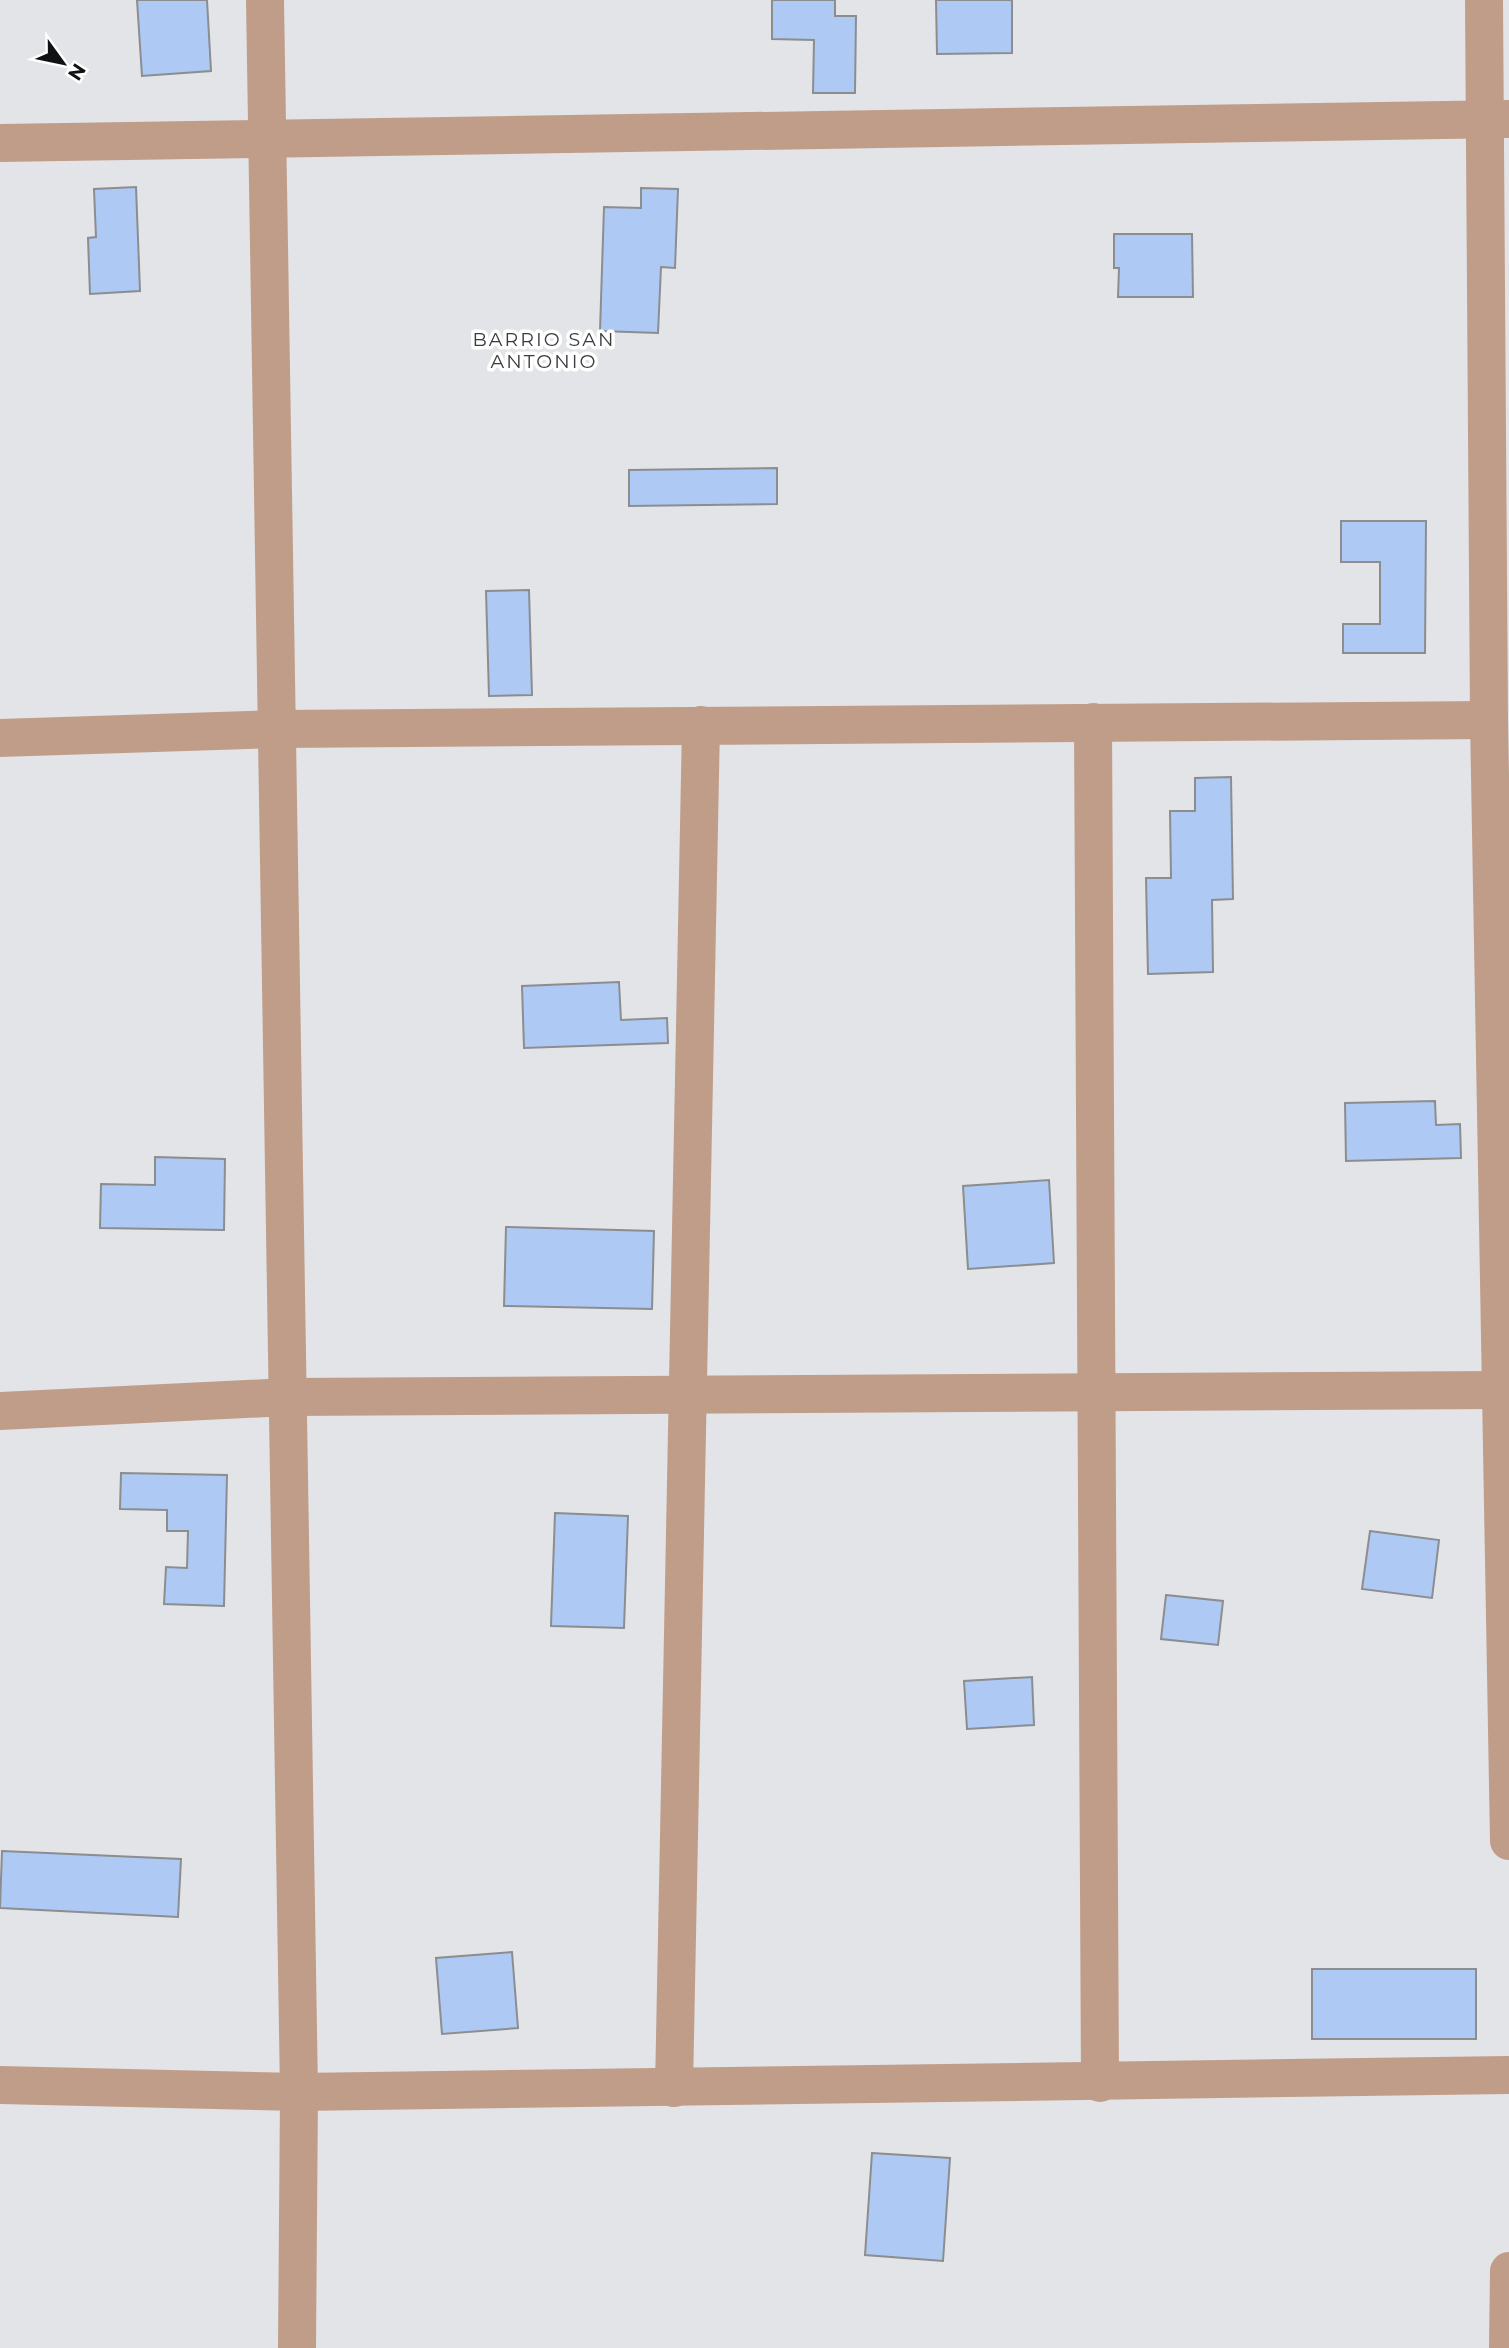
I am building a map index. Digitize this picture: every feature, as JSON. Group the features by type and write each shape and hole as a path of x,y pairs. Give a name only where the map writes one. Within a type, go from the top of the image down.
{"street":[{"path":"265,0 299,2092 297,2348"},
{"path":"1484,0 1497,118 1489,720 1509,1841"},
{"path":"0,143 1497,118"},
{"path":"0,738 277,729 1489,720"},
{"path":"1093,722 1100,2083"},
{"path":"674,2088 701,725"},
{"path":"0,1411 288,1397 1502,1390"},
{"path":"0,2085 299,2092 1509,2076"},
{"path":"1508,2348 1509,2271"}],"building":[{"path":"137,0 207,0 211,71 142,76"},
{"path":"772,0 835,0 835,16 856,16 855,93 813,93 814,40 772,39"},
{"path":"936,0 1012,0 1012,53 937,54"},
{"path":"136,187 140,291 90,294 88,238 96,237 94,189"},
{"path":"641,188 678,189 675,268 661,267 658,333 600,331 604,207 641,208"},
{"path":"1114,234 1192,234 1193,297 1118,297 1119,268 1114,268"},
{"path":"777,468 777,504 629,506 629,470"},
{"path":"1341,521 1426,521 1425,653 1343,653 1343,624 1380,624 1380,562 1341,562"},
{"path":"529,590 532,695 489,696 486,591"},
{"path":"1231,777 1233,899 1212,900 1213,972 1148,974 1146,878 1171,878 1170,811 1195,811 1195,778"},
{"path":"619,982 621,1020 667,1018 668,1043 524,1048 522,986"},
{"path":"1435,1101 1436,1125 1460,1124 1461,1158 1346,1161 1345,1103"},
{"path":"155,1157 225,1159 224,1230 100,1228 101,1184 155,1185"},
{"path":"1049,1180 1054,1263 968,1269 963,1186"},
{"path":"506,1227 654,1231 652,1309 504,1306"},
{"path":"121,1473 227,1475 224,1606 164,1604 166,1567 187,1568 188,1531 167,1531 167,1510 120,1509"},
{"path":"555,1513 628,1516 624,1628 551,1626"},
{"path":"1370,1531 1439,1540 1432,1598 1362,1589"},
{"path":"1166,1595 1223,1601 1218,1645 1161,1639"},
{"path":"1032,1677 1034,1725 967,1729 964,1681"},
{"path":"2,1851 181,1859 178,1917 0,1908"},
{"path":"512,1952 518,2028 442,2034 436,1958"},
{"path":"1312,1969 1476,1969 1476,2039 1312,2039"},
{"path":"872,2153 950,2158 943,2261 865,2255"}],"district":[{"name":"BARRIO SAN ANTONIO","path":"544,350"}]}
